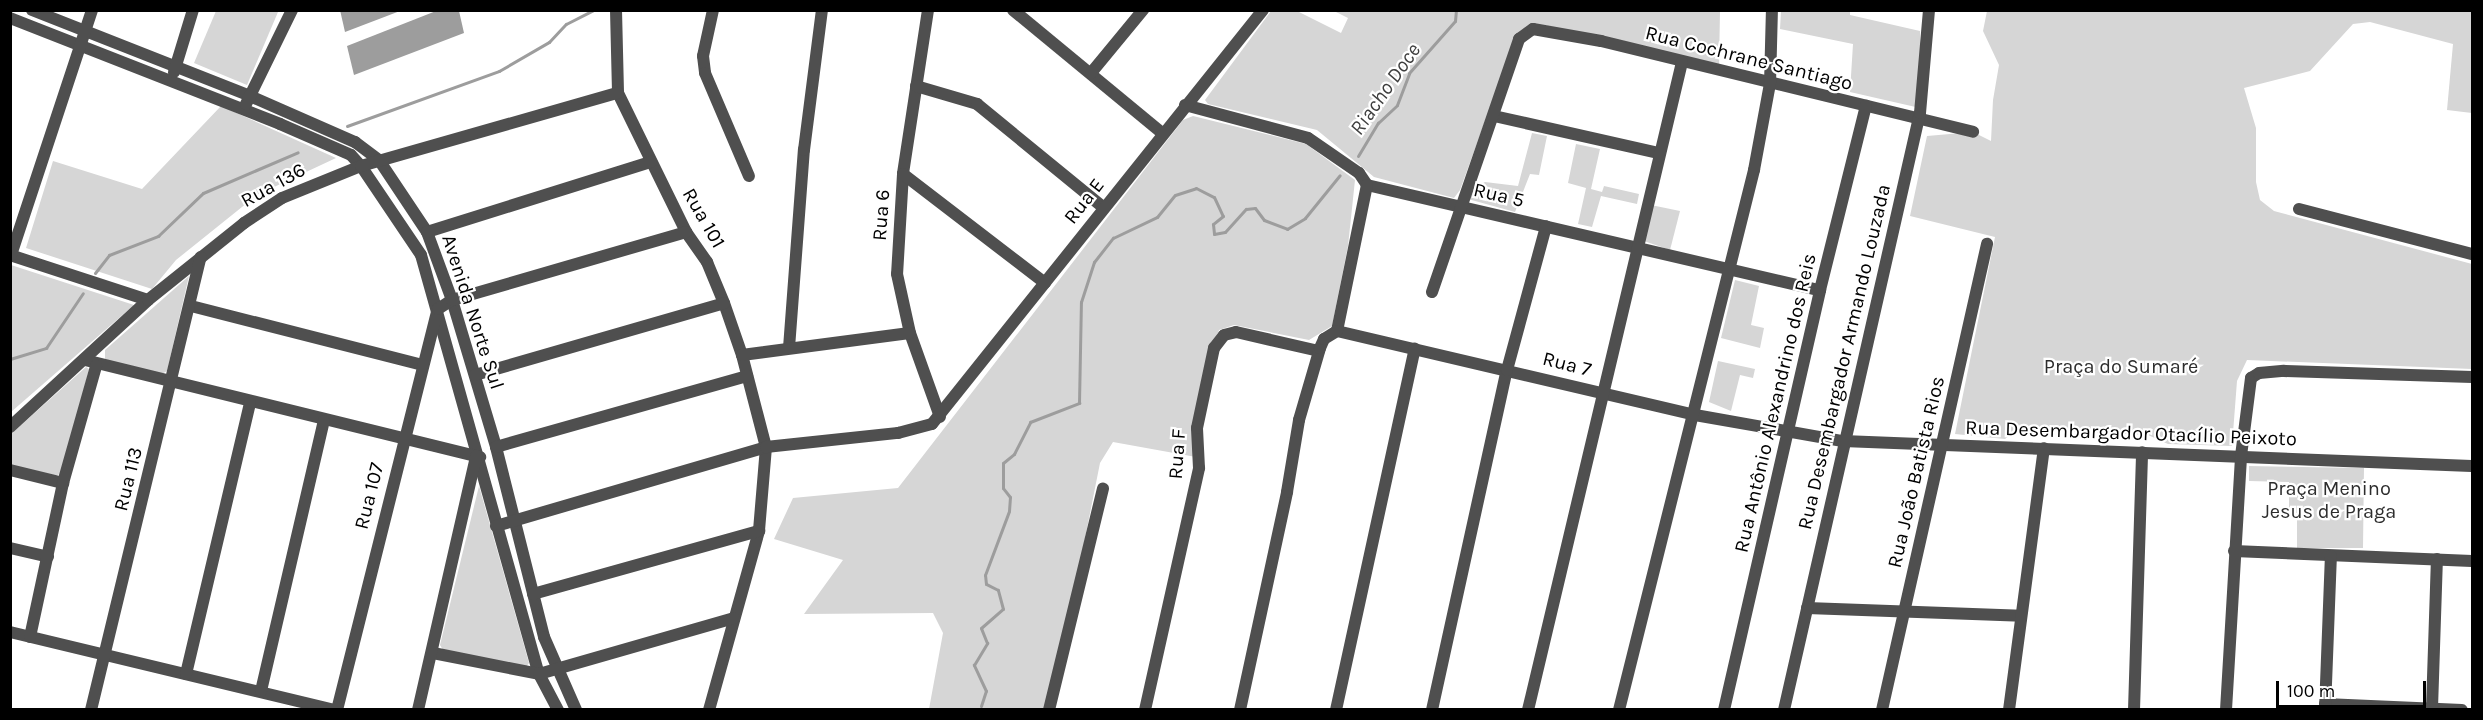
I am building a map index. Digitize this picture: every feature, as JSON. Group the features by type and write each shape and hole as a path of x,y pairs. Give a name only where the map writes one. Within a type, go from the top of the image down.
{"street":[{"name":"Avenida Norte Sul","path":"32,10 250,96 355,142 379,160 427,232 452,300 496,447 533,594 555,668 576,710"},
{"path":"92,10 11,255 147,300"},
{"path":"170,82 193,10"},
{"path":"243,110 292,10"},
{"name":"Rua 101","path":"616,10 618,93 686,232 707,262 742,355 766,447 759,531 709,710"},
{"path":"713,10 704,56 705,74 749,176"},
{"path":"789,348 804,150 822,10"},
{"name":"Rua 6","path":"928,10 903,174 897,274 910,333 940,417"},
{"path":"1090,73 1143,10"},
{"name":"Rua E","path":"940,417 1162,133 1263,10"},
{"path":"1619,710 1730,270 1770,84 1772,10"},
{"name":"Rua Desembargador Armando Louzada","path":"1784,710 1918,119 1929,10"},
{"path":"1019,12 1162,133"},
{"name":"Avenida Norte Sul","path":"10,18 80,44 351,155 361,166 422,255 539,674 558,710"},
{"name":"Rua Cochrane Santiago","path":"1494,116 1519,39 1533,29 1547,30 1973,132"},
{"path":"1528,710 1658,153 1682,62"},
{"path":"915,86 977,104 1104,207"},
{"name":"Rua 136","path":"10,427 91,363 147,300 282,198 379,160 618,93"},
{"path":"1185,105 1308,138 1359,172 1367,185 1337,331 1324,339 1299,420 1285,504 1240,710"},
{"name":"Rua Antônio Alexandrino dos Reis","path":"1724,710 1820,290 1866,106"},
{"path":"1431,292 1494,116 1658,153"},
{"path":"427,232 651,162"},
{"path":"903,174 1045,283"},
{"name":"Rua 5","path":"1367,185 1820,290"},
{"path":"2299,209 2472,255"},
{"path":"1432,710 1506,370 1546,226"},
{"path":"438,309 452,300 686,232"},
{"name":"Rua João Batista Rios","path":"1881,710 1987,244"},
{"name":"Rua 113","path":"91,710 191,306 201,257"},
{"path":"475,375 724,303"},
{"path":"191,306 422,365"},
{"name":"Rua 107","path":"336,710 402,439 438,309"},
{"name":"Rua 7","path":"1337,331 1695,415 1788,434"},
{"name":"Rua F","path":"1145,710 1199,468 1197,428 1214,348 1224,335 1236,332 1319,351"},
{"path":"742,355 910,333"},
{"path":"1336,710 1415,349"},
{"path":"30,637 91,363 478,457 418,710"},
{"path":"2226,710 2234,551 2241,456 2250,381 2259,373 2284,371 2472,377"},
{"path":"496,447 747,376"},
{"path":"186,674 250,403"},
{"path":"466,415 484,411"},
{"path":"496,526 766,447 898,433 921,429 940,417"},
{"path":"261,691 324,421"},
{"name":"Rua Desembargador Otacílio Peixoto","path":"1788,434 1844,441 2472,466"},
{"path":"2009,710 2044,448"},
{"path":"2134,710 2142,452"},
{"path":"10,470 63,483"},
{"path":"1049,710 1103,488"},
{"path":"533,594 759,531"},
{"path":"10,548 48,557"},
{"path":"2234,551 2472,561"},
{"path":"2331,556 2325,707 2462,710"},
{"path":"2432,708 2437,559"},
{"path":"1807,608 2022,616"},
{"path":"433,653 539,674 734,618"},
{"path":"10,632 336,710"}],"green space":[{"path":"1850,10 1850,15 1920,31 1920,108 1850,92 1853,44 1780,29 1781,11"},
{"path":"216,11 278,12 247,85 194,63"},
{"path":"1271,11 1297,11 1341,33 1348,18 1334,11 1720,11 1719,66 1544,25 1515,38 1460,190 1454,198 1374,177 1317,130 1208,104 1205,100"},
{"name":"Praça do Sumaré","path":"1987,11 2472,11 2472,113 2447,110 2453,44 2370,22 2353,24 2310,71 2244,88 2256,128 2256,182 2260,200 2274,211 2472,264 2472,369 2247,360 2237,381 2232,446 2168,444 2148,435 2018,429 2005,439 1955,434 1995,237 1910,216 1927,136 1973,132 1991,141 1993,100 1999,65 1983,31"},
{"path":"221,106 336,158 257,195 176,260 152,289 26,248 53,161 142,189"},
{"path":"1193,116 1306,144 1355,180 1348,246 1332,326 1309,340 1234,325 1219,330 1196,431 1196,457 1113,442 1100,463 1051,709 929,709 943,633 933,613 804,614 843,560 774,539 793,498 898,488 1183,120"},
{"path":"1532,133 1547,136 1539,175 1530,174 1515,212 1468,199 1472,189 1485,182 1518,186"},
{"path":"1576,144 1600,149 1591,189 1602,192 1604,186 1639,194 1637,204 1601,196 1592,227 1578,224 1586,188 1568,183"},
{"path":"1651,205 1680,211 1670,250 1644,241"},
{"path":"11,265 134,305 11,412"},
{"path":"189,276 167,371 160,375 105,360 105,350"},
{"path":"1735,280 1759,286 1751,325 1764,328 1760,348 1721,338"},
{"path":"1718,361 1755,369 1753,378 1740,375 1731,411 1709,402"},
{"path":"86,367 89,369 63,472 56,476 11,465 10,435"},
{"name":"Praça Menino Jesus de Praga","path":"2249,466 2364,468 2363,548 2297,548 2297,513 2289,513 2289,482 2249,481"},
{"path":"479,486 529,663 526,667 443,650 440,645"}],"shaded area":[{"path":"340,10 400,10 400,11 345,32"},
{"path":"436,11 459,11 464,33 354,75 347,46"}],"waterway":[{"path":"347,126 499,71 549,42 566,24 593,10"},
{"name":"Riacho Doce","path":"1358,156 1378,123 1397,105 1409,73 1455,21 1456,10"},
{"path":"95,273 109,255 158,236 203,193 298,152"},
{"name":"Riacho Doce","path":"981,706 986,691 974,665 987,643 981,628 1003,609 998,590 986,584 985,575 1009,511 1010,497 1003,488 1003,463 1014,454 1030,422 1079,403 1081,302 1094,262 1113,238 1157,217 1175,195 1196,188 1214,197 1223,216 1213,224 1214,234 1225,232 1246,209 1255,208 1264,220 1287,229 1305,218 1340,175"},
{"path":"10,359 46,348 83,293"}]}
